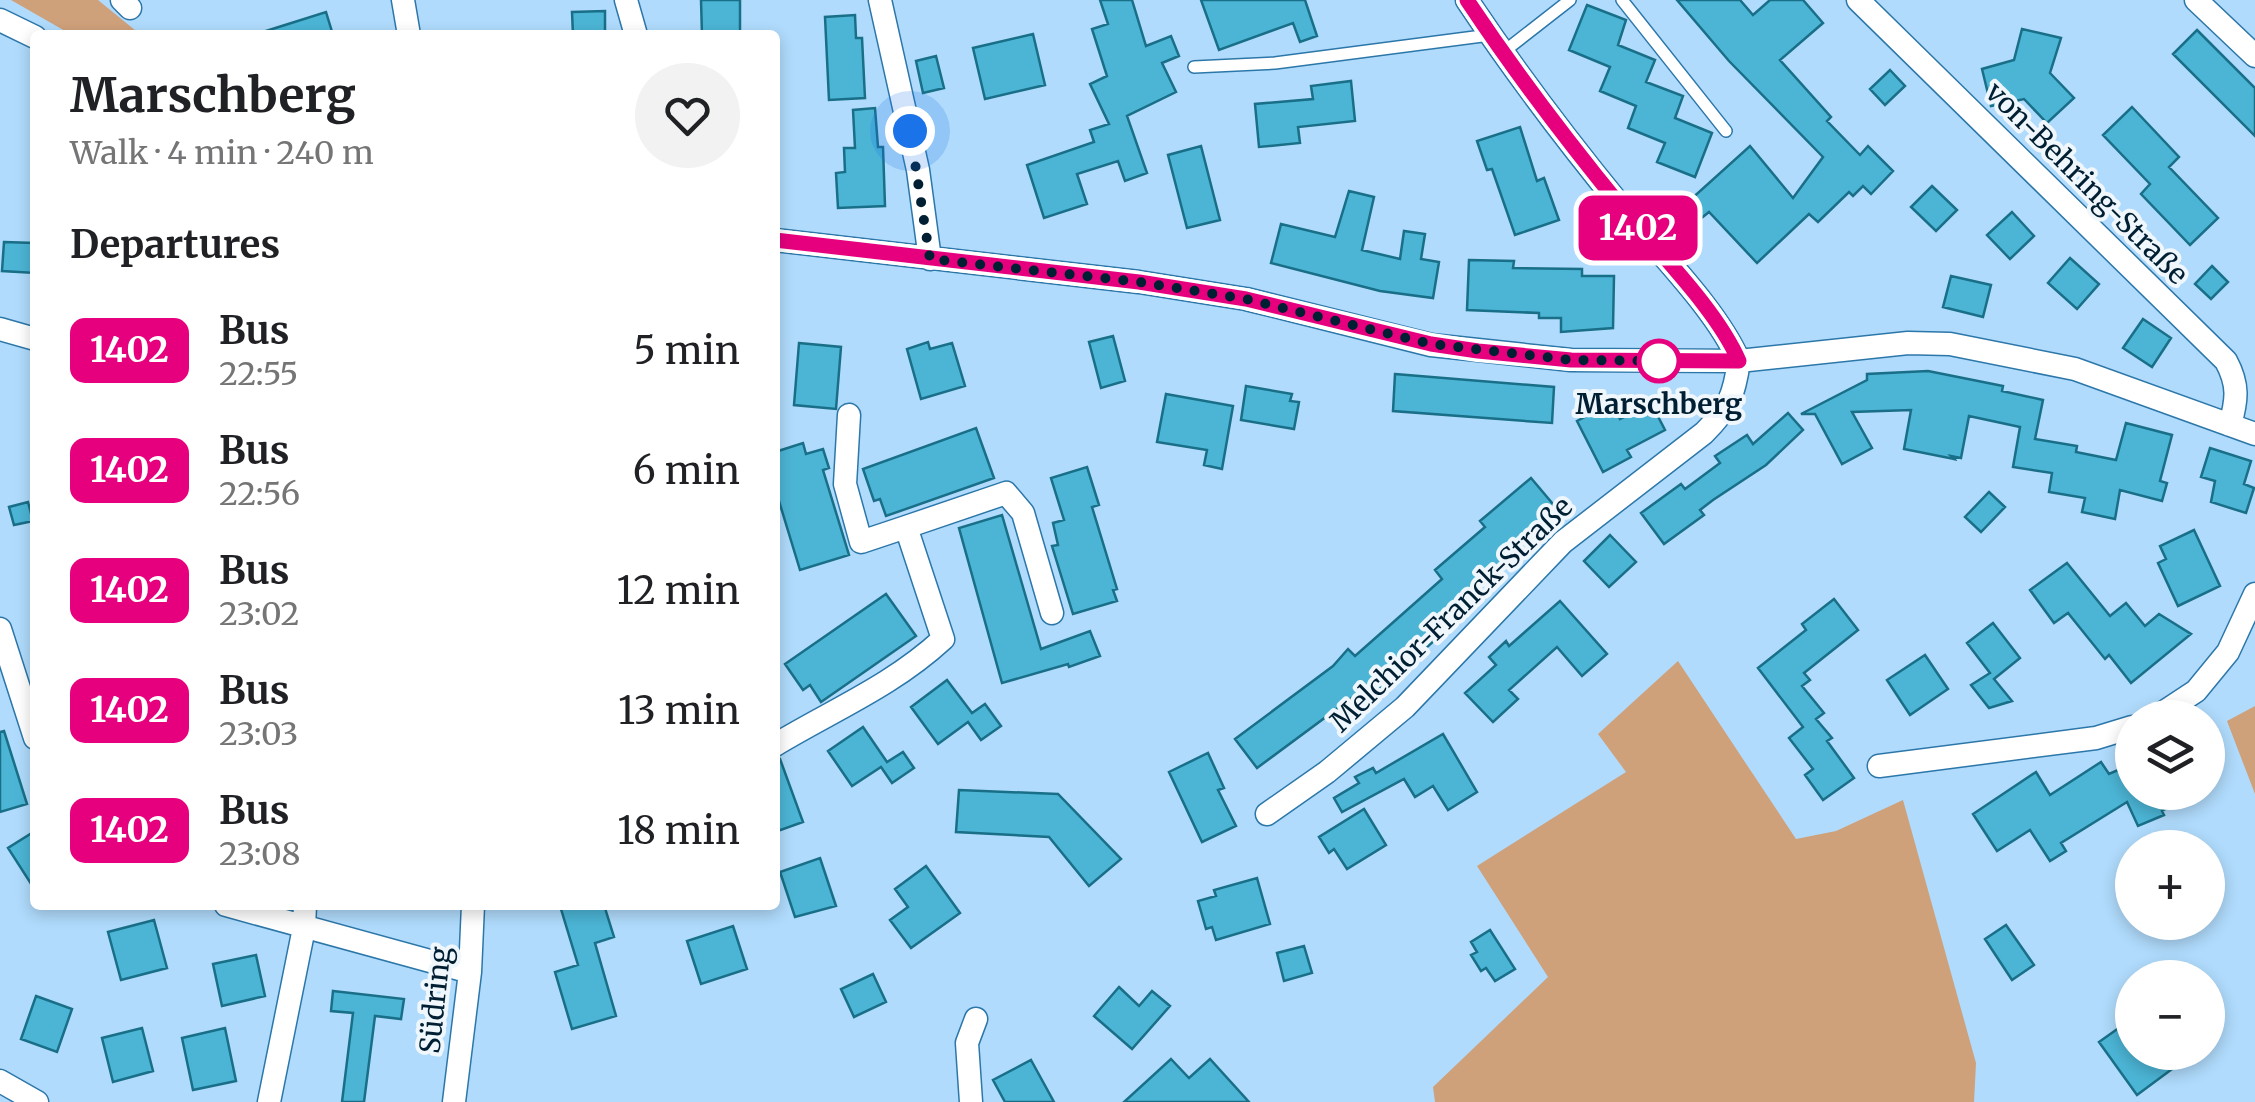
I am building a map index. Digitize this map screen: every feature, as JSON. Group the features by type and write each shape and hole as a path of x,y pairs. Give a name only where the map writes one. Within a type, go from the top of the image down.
{"street":[{"path":"403,0 407,30"},
{"path":"626,0 635,30"},
{"path":"880,0 918,170 930,259"},
{"path":"1466,0 1620,206 1725,334 1739,361"},
{"name":"von-Behring-Straße","path":"1858,0 2226,362 2234,376 2237,394 2230,425"},
{"path":"2196,0 2255,56"},
{"path":"0,20 30,35"},
{"path":"780,241 1139,282 1246,299 1431,344 1571,360 1739,361 1908,343 1950,344 2075,369 2255,434"},
{"path":"0,329 30,338"},
{"name":"Melchior-Franck-Straße","path":"1267,814 1339,763 1405,707 1563,542 1704,433 1724,412 1735,392 1739,361"},
{"path":"849,416 846,484 861,542 1006,492 1023,513 1052,613"},
{"path":"780,742 869,695 913,666 943,638 906,528"},
{"path":"2182,700 2196,691 2228,652 2255,594"},
{"path":"0,630 30,723"},
{"path":"1879,766 2096,738 2115,732"},
{"path":"261,910 304,916 470,972"},
{"name":"Südring","path":"454,1102 470,972 473,910"},
{"path":"268,1102 304,916"},
{"path":"971,1102 967,1053 976,1019"},
{"path":"0,1080 37,1102"}],"lane":[{"path":"1194,68 1496,44 1570,0"},
{"path":"1622,0 1726,131"}],"shaded area":[{"path":"11,0 98,0 135,30 63,30"},
{"path":"1678,661 1796,839 1836,831 1903,800 1976,1063 1974,1102 1435,1102 1433,1087 1548,977 1477,866 1626,772 1598,734"},
{"path":"2255,706 2255,794 2227,721"}],"building":[{"path":"701,0 740,0 740,30 702,30"},
{"path":"1100,0 1132,0 1146,46 1171,36 1179,56 1162,63 1176,92 1127,116 1147,173 1125,181 1118,161 1077,174 1087,204 1044,218 1027,165 1094,142 1090,130 1109,124 1090,84 1107,76 1092,29 1108,24"},
{"path":"1201,0 1305,0 1317,36 1300,42 1293,23 1219,50"},
{"path":"1677,0 1740,0 1753,15 1770,0 1803,0 1823,23 1780,60 1831,117 1827,121 1860,155 1868,146 1893,171 1871,194 1863,186 1853,196 1849,192 1818,222 1809,214 1757,263 1709,212 1699,220 1689,209 1689,201 1750,146 1793,198 1823,157 1729,61"},
{"path":"1587,5 1626,20 1618,45 1655,60 1646,82 1683,96 1675,118 1712,133 1695,177 1657,162 1665,143 1628,128 1636,106 1600,91 1610,67 1569,50"},
{"path":"605,11 605,30 573,30 572,12"},
{"path":"326,12 331,30 269,30"},
{"path":"855,15 856,38 862,38 865,98 829,100 825,17"},
{"path":"2022,29 2061,38 2050,73 2074,98 2047,123 2024,99 1991,106 1982,69 2014,60"},
{"path":"2197,30 2255,88 2255,136 2173,54"},
{"path":"1033,34 1045,85 985,99 973,48"},
{"path":"936,56 944,88 923,93 916,61"},
{"path":"1890,70 1905,86 1885,105 1870,89"},
{"path":"1351,81 1355,121 1298,127 1300,143 1259,147 1255,104 1313,99 1311,86"},
{"path":"2132,107 2179,157 2169,167 2218,218 2190,245 2141,194 2150,184 2103,135"},
{"path":"875,108 878,147 883,147 885,206 838,208 836,173 845,172 844,148 855,148 853,110"},
{"path":"1520,127 1537,181 1544,178 1559,220 1515,235 1492,169 1487,170 1477,141"},
{"path":"1201,146 1220,220 1187,228 1168,155"},
{"path":"1932,186 1957,210 1936,231 1911,207"},
{"path":"1349,191 1374,197 1362,250 1400,259 1404,231 1425,234 1421,259 1439,262 1433,298 1380,291 1271,263 1281,224 1335,237"},
{"path":"2012,212 2034,236 2010,259 1987,235"},
{"path":"4,242 30,243 30,273 2,271"},
{"path":"2070,258 2099,284 2077,309 2048,283"},
{"path":"1469,260 1514,261 1513,268 1582,269 1582,276 1614,276 1613,328 1561,332 1561,318 1539,318 1539,313 1467,310"},
{"path":"2212,266 2228,282 2211,299 2195,284"},
{"path":"1951,276 1991,285 1983,317 1943,307"},
{"path":"2143,319 2171,338 2152,367 2123,348"},
{"path":"1113,336 1125,381 1101,388 1089,342"},
{"path":"928,342 930,349 952,343 965,386 921,399 907,349"},
{"path":"799,343 841,347 836,409 794,405"},
{"path":"1928,371 2003,386 2002,391 2043,400 2035,439 2077,446 2076,452 2116,460 2126,423 2172,435 2160,481 2167,483 2162,501 2120,490 2115,519 2082,512 2085,498 2049,492 2052,473 2013,467 2020,427 1969,416 1961,458 1951,456 1954,459 1904,449 1911,410 1852,412 1872,448 1842,464 1815,414 1801,414 1867,380 1867,374"},
{"path":"1395,374 1554,387 1552,423 1393,411"},
{"path":"1246,386 1292,394 1290,401 1299,402 1294,429 1241,420"},
{"path":"1166,394 1233,406 1222,469 1204,465 1207,450 1157,442"},
{"path":"1612,403 1620,419 1651,403 1665,430 1627,450 1631,457 1603,472 1577,421"},
{"path":"1788,413 1803,430 1766,465 1700,510 1704,515 1664,544 1641,513 1681,484 1685,489 1720,463 1715,456 1747,435 1753,444"},
{"path":"976,428 994,478 886,516 880,499 874,501 863,469"},
{"path":"803,443 806,454 823,449 829,468 823,470 849,555 800,570 780,504 780,450"},
{"path":"2210,448 2251,461 2244,484 2254,488 2246,513 2211,502 2215,481 2201,477"},
{"path":"1087,467 1099,505 1092,507 1117,589 1113,590 1117,601 1073,614 1052,546 1058,545 1053,523 1064,520 1051,478"},
{"path":"1531,478 1558,510 1507,554 1510,558 1443,615 1452,625 1365,702 1357,694 1257,768 1235,739 1333,666 1348,649 1355,656 1442,579 1435,570 1485,527 1480,521"},
{"path":"1989,492 2005,507 1981,532 1965,517"},
{"path":"28,502 30,522 14,525 9,507"},
{"path":"1002,515 1041,649 1090,631 1100,656 1002,683 959,528"},
{"path":"2194,530 2220,586 2178,606 2158,563 2166,559 2160,546"},
{"path":"1610,535 1636,562 1609,587 1584,561"},
{"path":"2067,563 2110,616 2126,603 2145,626 2159,614 2191,634 2131,683 2109,655 2105,659 2068,613 2054,623 2030,590"},
{"path":"886,594 916,636 821,702 810,685 803,690 785,664"},
{"path":"1834,599 1858,630 1804,673 1810,680 1802,686 1824,713 1816,719 1832,738 1827,741 1854,778 1823,800 1805,775 1813,769 1789,738 1803,727 1758,668 1806,630 1802,624"},
{"path":"1560,601 1607,654 1582,676 1557,647 1509,690 1518,699 1493,722 1465,693 1496,665 1489,657 1506,641 1509,646"},
{"path":"1993,623 2020,658 1994,679 2012,701 1989,708 1971,685 1990,673 1967,643"},
{"path":"1925,655 1948,689 1910,715 1887,680"},
{"path":"947,680 972,713 985,704 1001,726 981,740 968,722 938,744 911,707"},
{"path":"863,727 887,762 903,752 914,768 892,783 881,767 852,786 828,751"},
{"path":"4,731 27,804 0,812 0,732"},
{"path":"1443,734 1477,792 1448,810 1433,786 1415,797 1404,779 1342,812 1334,798 1359,783 1355,777 1373,768 1376,773"},
{"path":"1208,753 1224,788 1218,790 1236,826 1202,842 1169,772"},
{"path":"780,759 803,822 780,830"},
{"path":"2101,762 2109,774 2115,771 2115,809 2061,843 2066,851 2050,861 2030,830 1997,851 1973,814 2036,772 2050,795"},
{"path":"959,790 1058,794 1121,859 1089,886 1049,837 956,832"},
{"path":"1364,809 1386,845 1347,869 1334,849 1329,853 1319,837"},
{"path":"2131,810 2164,810 2164,815 2138,826"},
{"path":"30,834 30,882 8,848"},
{"path":"820,858 836,906 795,917 780,872"},
{"path":"926,866 960,913 911,948 890,920 908,907 895,889"},
{"path":"1257,878 1270,924 1216,940 1212,927 1206,929 1198,901 1216,896 1214,890"},
{"path":"561,910 606,910 614,937 595,943 616,1016 572,1029 555,972 578,965"},
{"path":"154,920 167,968 121,980 108,932"},
{"path":"2006,925 2034,965 2012,980 1985,939"},
{"path":"733,926 747,969 701,984 687,941"},
{"path":"1490,930 1515,969 1495,981 1486,968 1481,971 1471,955 1477,952 1471,942"},
{"path":"1304,946 1312,973 1284,981 1277,953"},
{"path":"256,955 265,996 222,1006 213,964"},
{"path":"873,974 886,1002 854,1017 841,989"},
{"path":"1119,987 1139,1006 1152,991 1170,1006 1132,1049 1094,1016"},
{"path":"333,991 404,999 401,1019 375,1016 364,1102 342,1102 353,1013 331,1011"},
{"path":"36,996 72,1009 57,1052 21,1039"},
{"path":"142,1028 153,1071 113,1082 102,1038"},
{"path":"225,1028 236,1081 193,1090 182,1038"},
{"path":"2115,1031 2115,1064 2099,1042"},
{"path":"1171,1059 1189,1078 1210,1059 1249,1102 1124,1102"},
{"path":"1031,1060 1054,1102 1005,1102 993,1080"},
{"path":"2119,1070 2171,1070 2137,1095"}],"bus line":[{"name":"1402","path":"780,241 1139,282 1246,299 1431,344 1478,351 1571,360 1739,361 1725,334 1620,206 1502,53 1467,0"}],"place":[{"name":"Marschberg","path":"1659,361"}],"route":[{"path":"910,131 930,259 1139,282 1246,299 1431,344 1478,351 1571,360 1659,361"}]}
